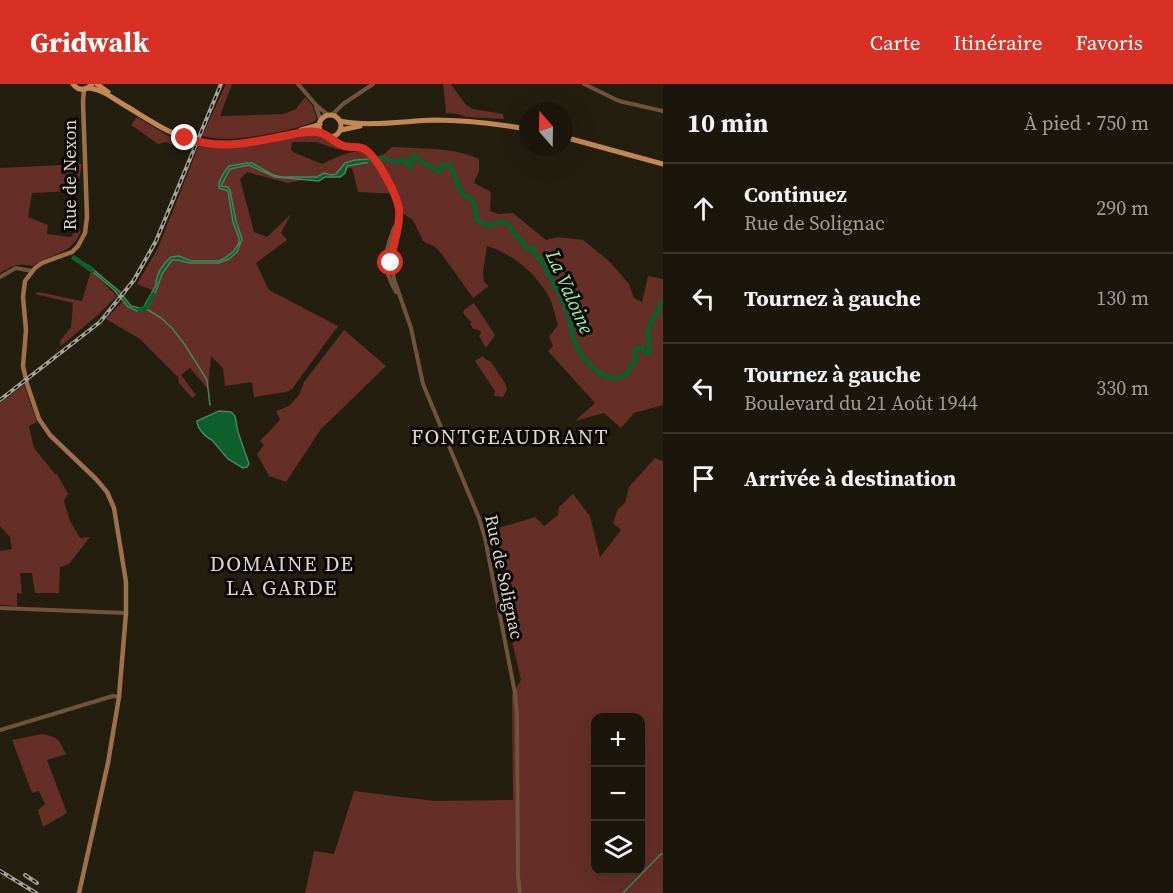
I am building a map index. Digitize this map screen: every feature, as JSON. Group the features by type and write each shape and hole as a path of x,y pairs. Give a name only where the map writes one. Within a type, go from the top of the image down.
{"main road":[{"path":"97,84 178,132 204,141 248,140 308,129 330,115 340,120 358,123 436,120 482,123 519,129"},
{"path":"83,87 107,95 178,135 203,143 233,145 302,133 322,133 334,138 341,130 363,126 435,124 519,130"},
{"name":"Rue de Nexon","path":"32,271 42,264 72,252 85,233 87,217 83,87"},
{"path":"340,120 341,130"},
{"path":"320,122 322,133"},
{"path":"573,141 663,166"},
{"path":"32,271 25,281 23,297 26,330 23,366 27,384 43,426 96,478 107,492 114,508 126,582 120,696 108,763 79,893"}],"street":[{"path":"298,84 316,105 330,115 373,84"},
{"path":"584,84 619,102 663,111"},
{"path":"316,105 320,122"},
{"path":"340,120 339,112 342,106"},
{"name":"Rue de Solignac","path":"334,138 341,145 361,148 369,152 395,195 399,211 399,228 392,252 391,263 394,279 412,334 423,384 482,528 515,693 520,893"},
{"path":"0,277 16,268 32,271"},
{"path":"0,608 126,613"},
{"path":"0,730 113,696 120,696"}],"shaded area":[{"path":"226,84 232,84 220,116 284,114 296,109 305,97 312,105 317,119 304,126 257,136 226,139 202,136"},
{"path":"443,84 451,84 466,105 473,109 503,114 504,119 467,117 446,113"},
{"path":"137,117 180,143 190,143 187,151 166,142 158,144 131,125"},
{"path":"320,134 332,141 340,150 316,142 292,142 291,149 293,152 322,164 360,151 365,152 370,159 384,154 392,147 448,150 479,159 479,171 474,183 491,192 490,211 499,214 513,213 546,240 558,237 583,240 609,261 629,284 634,298 642,302 648,276 663,279 663,405 634,413 621,428 604,413 575,421 595,403 548,351 553,346 549,337 558,325 549,297 531,272 515,259 487,246 483,272 484,282 489,286 473,298 441,253 423,241 413,220 398,210 399,194 358,192 352,168 346,169 337,176 288,183 247,172 240,179 254,232 267,237 291,214 281,233 287,240 256,263 269,290 338,326 292,389 286,392 254,397 252,382 225,386 223,368 211,356 208,389 190,368 181,375 196,395 192,398 179,383 178,377 140,339 106,319 123,301 132,308 142,308 152,290 137,284 158,248 199,145 222,147"},
{"path":"372,159 371,162 347,166 345,173 340,177 325,177 319,181 275,177 249,165 230,169 221,186 228,187 230,190 242,239 237,252 229,259 219,263 189,263 172,260 144,309 137,311 128,307 114,290 87,267 88,265 120,292 131,306 144,307 156,285 160,270 171,257 179,256 191,261 219,261 234,251 239,243 228,191 219,188 220,180 229,166 252,163 273,175 282,177 317,177 324,173 336,174 345,163"},
{"path":"82,164 78,186 73,191 32,193 28,217 48,225 47,234 71,237 75,231 81,230 73,245 33,266 16,265 0,273 0,168"},
{"path":"91,271 117,296 61,346 60,341 71,327 73,303 35,294 38,292 82,301"},
{"path":"474,303 495,335 486,348 479,336 481,333 473,329 470,323 472,323 463,313"},
{"path":"344,330 386,366 321,429 286,482 269,476 257,454 264,445 260,441 280,420 276,411 289,406 299,395 304,382"},
{"path":"483,356 491,362 505,383 507,390 503,397 494,396 495,391 475,361"},
{"path":"24,385 37,422 29,426 34,448 57,474 68,494 64,501 70,521 80,538 90,537 69,564 60,567 59,593 35,593 32,573 20,573 22,594 17,593 17,606 0,605 0,551 12,549 10,537 0,526 0,403"},
{"path":"219,411 231,412 235,416 249,464 247,467 243,468 228,459 198,426 197,421"},
{"path":"655,458 663,461 663,893 305,893 314,851 334,854 354,791 435,801 513,800 512,695 521,680 494,564 489,531 535,517 544,526 558,515 559,507 573,494 590,516 600,557 621,530 613,523 618,509 625,503 629,487"},
{"path":"42,734 57,739 66,754 47,760 67,813 43,827 38,810 45,804 39,791 32,793 12,740"}],"waterway":[{"name":"La Valoine","path":"370,161 384,158 400,162 403,159 411,167 412,157 415,157 439,172 443,165 452,166 463,195 470,198 474,204 476,219 487,225 506,223 528,249 533,247 564,305 578,349 599,373 613,378 620,377 636,360 634,351 637,348 641,348 645,353 650,351 648,343 650,339 647,332 663,302"},
{"name":"La Valoine","path":"74,258 92,270"},
{"name":"La Valoine","path":"140,310 147,307 153,295"},
{"path":"145,308 172,328 185,345 207,380 210,405"},
{"path":"623,893 663,854"}],"railway":[{"path":"0,400 100,322 134,280 156,241 221,84"},
{"path":"0,871 36,893"},
{"path":"25,875 37,883"}],"district":[{"name":"FONTGEAUDRANT","path":"510,437"},
{"name":"DOMAINE DE LA GARDE","path":"282,576"}],"route":[{"path":"185,138 225,146 308,132 322,133 341,145 361,148 369,152 376,160 395,195 399,211 399,228 391,263"}]}
